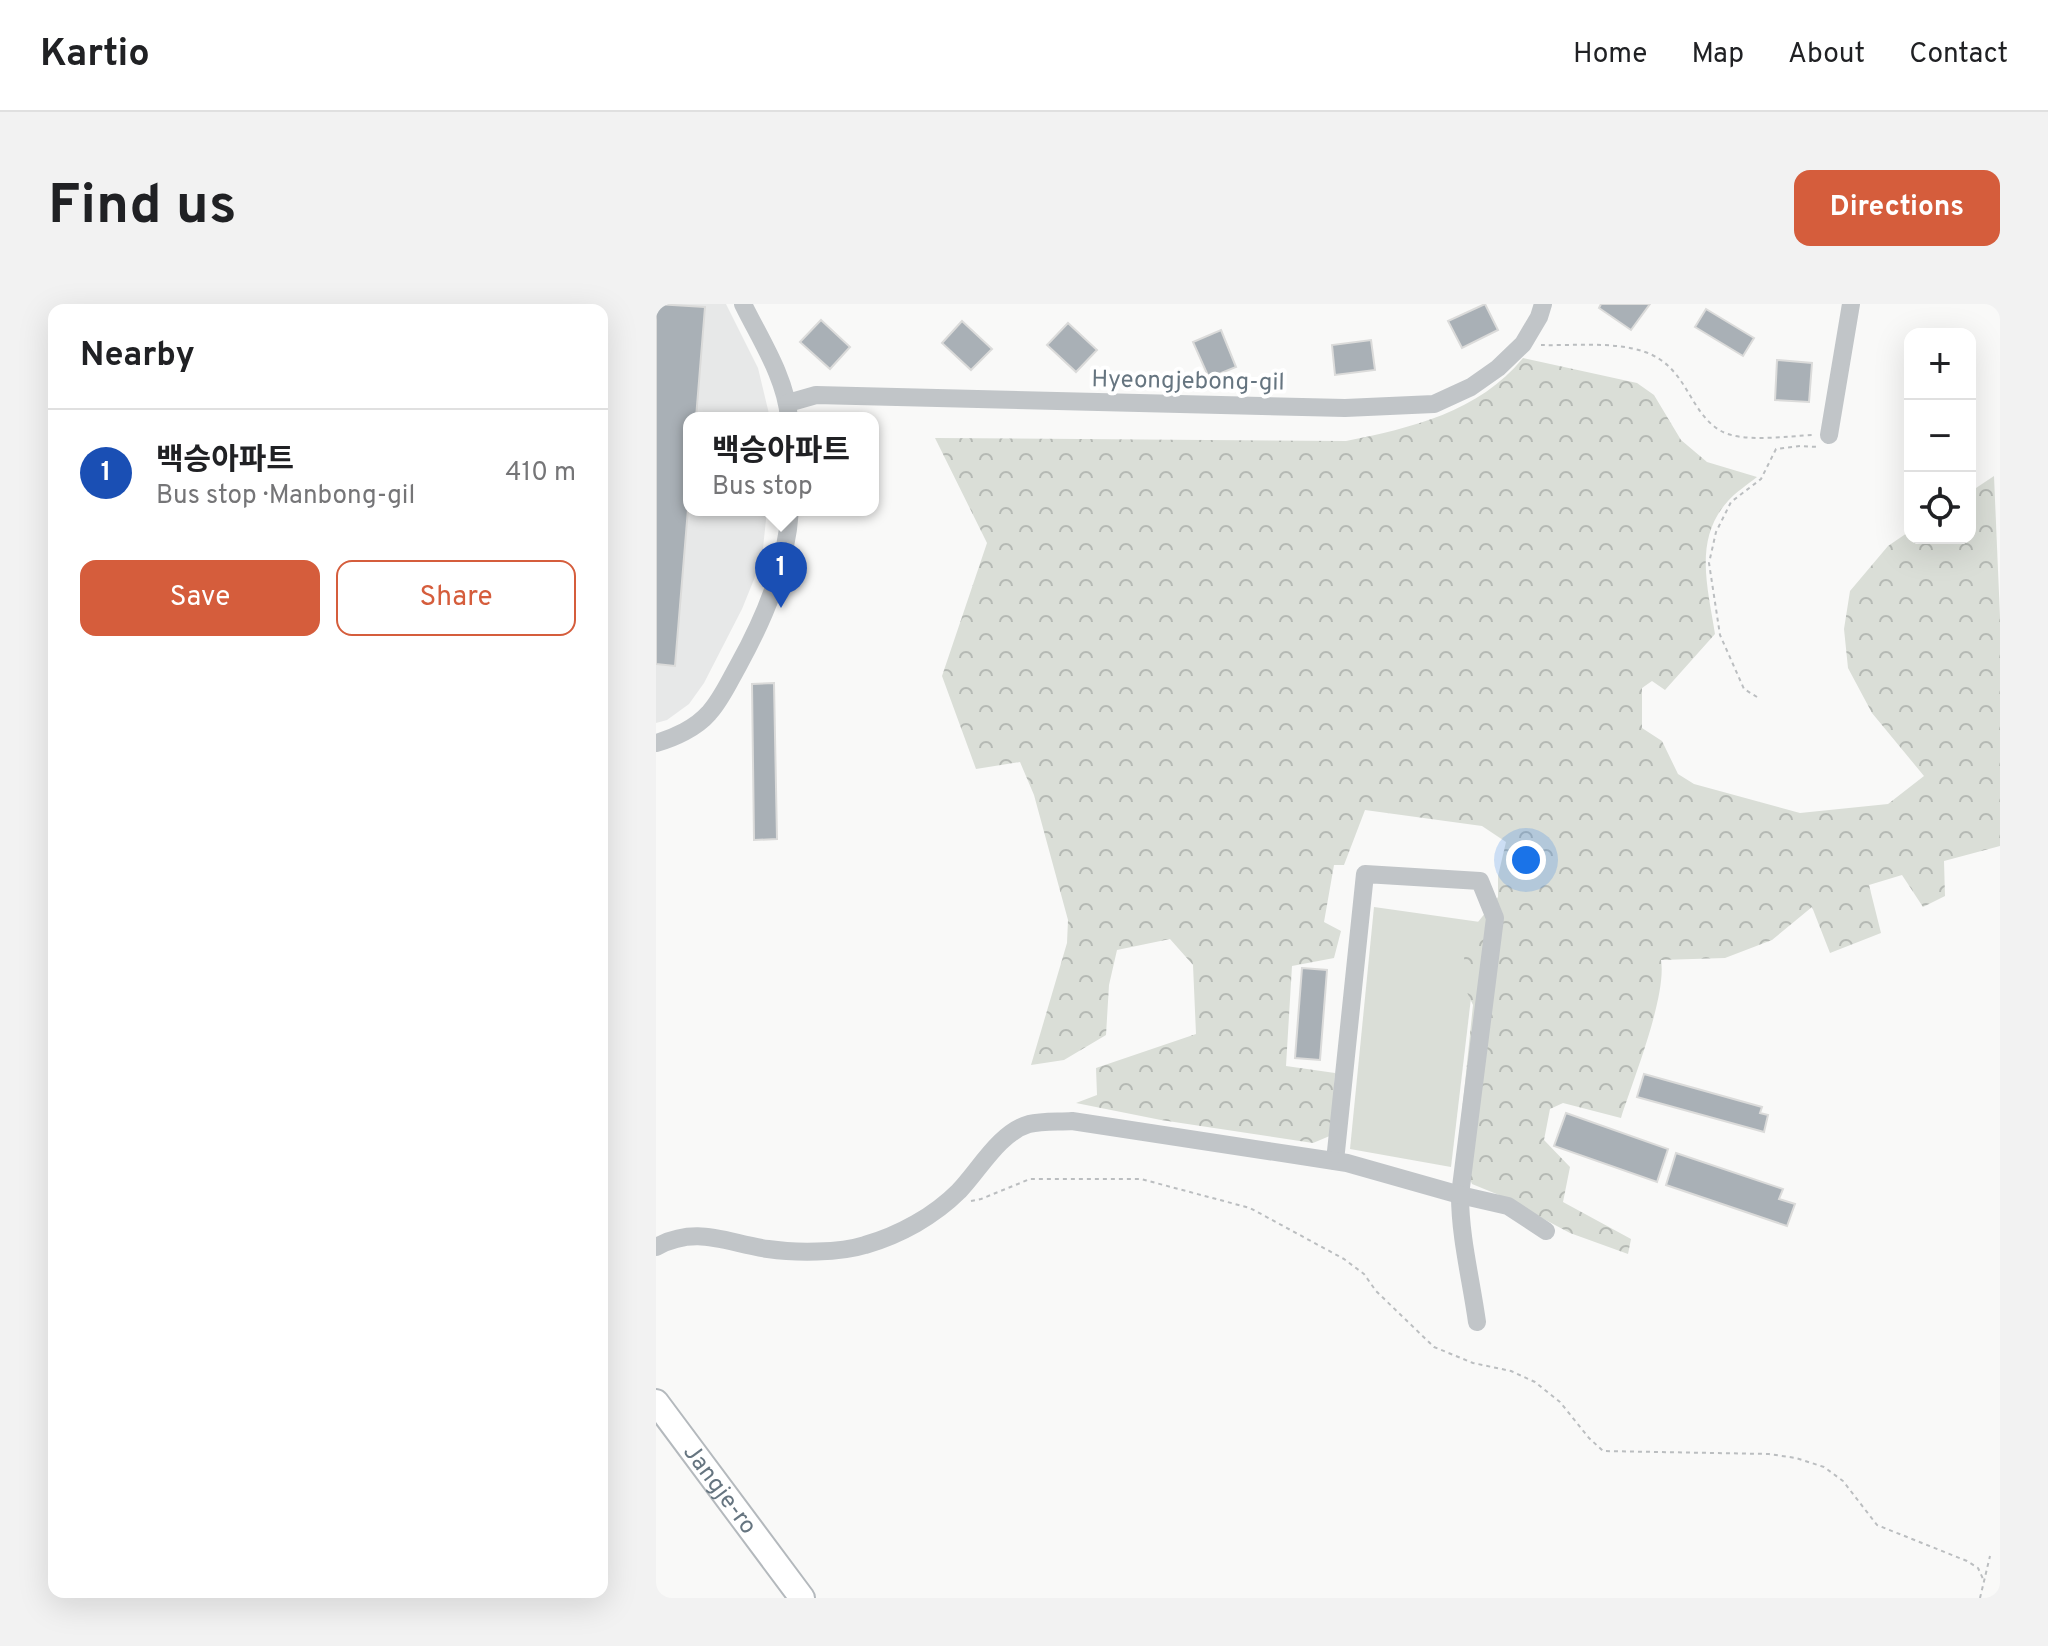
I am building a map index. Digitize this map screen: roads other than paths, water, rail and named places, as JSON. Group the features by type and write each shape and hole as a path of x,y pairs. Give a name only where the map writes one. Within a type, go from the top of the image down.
{"main road":[{"name":"Jangje-ro","path":"656,1402 800,1598"}],"street":[{"path":"743,304 770,358 788,410"},
{"name":"Hyeongjebong-gil","path":"788,410 816,395 1389,408 1434,404 1471,387 1498,368 1523,344 1543,304"},
{"path":"1829,435 1851,304"},
{"path":"656,743 693,727 709,714 726,689 770,603 783,559 789,516"},
{"path":"1335,1161 1365,874 1480,881 1495,918 1460,1195 1460,1228 1467,1249 1477,1322"},
{"path":"656,1247 671,1240 698,1235 769,1249 815,1251 863,1246 905,1230 945,1204 1009,1135 1030,1124 1072,1121 1335,1161 1508,1206 1546,1231"}],"place":[{"name":"백승아파트","path":"781,608"}]}
